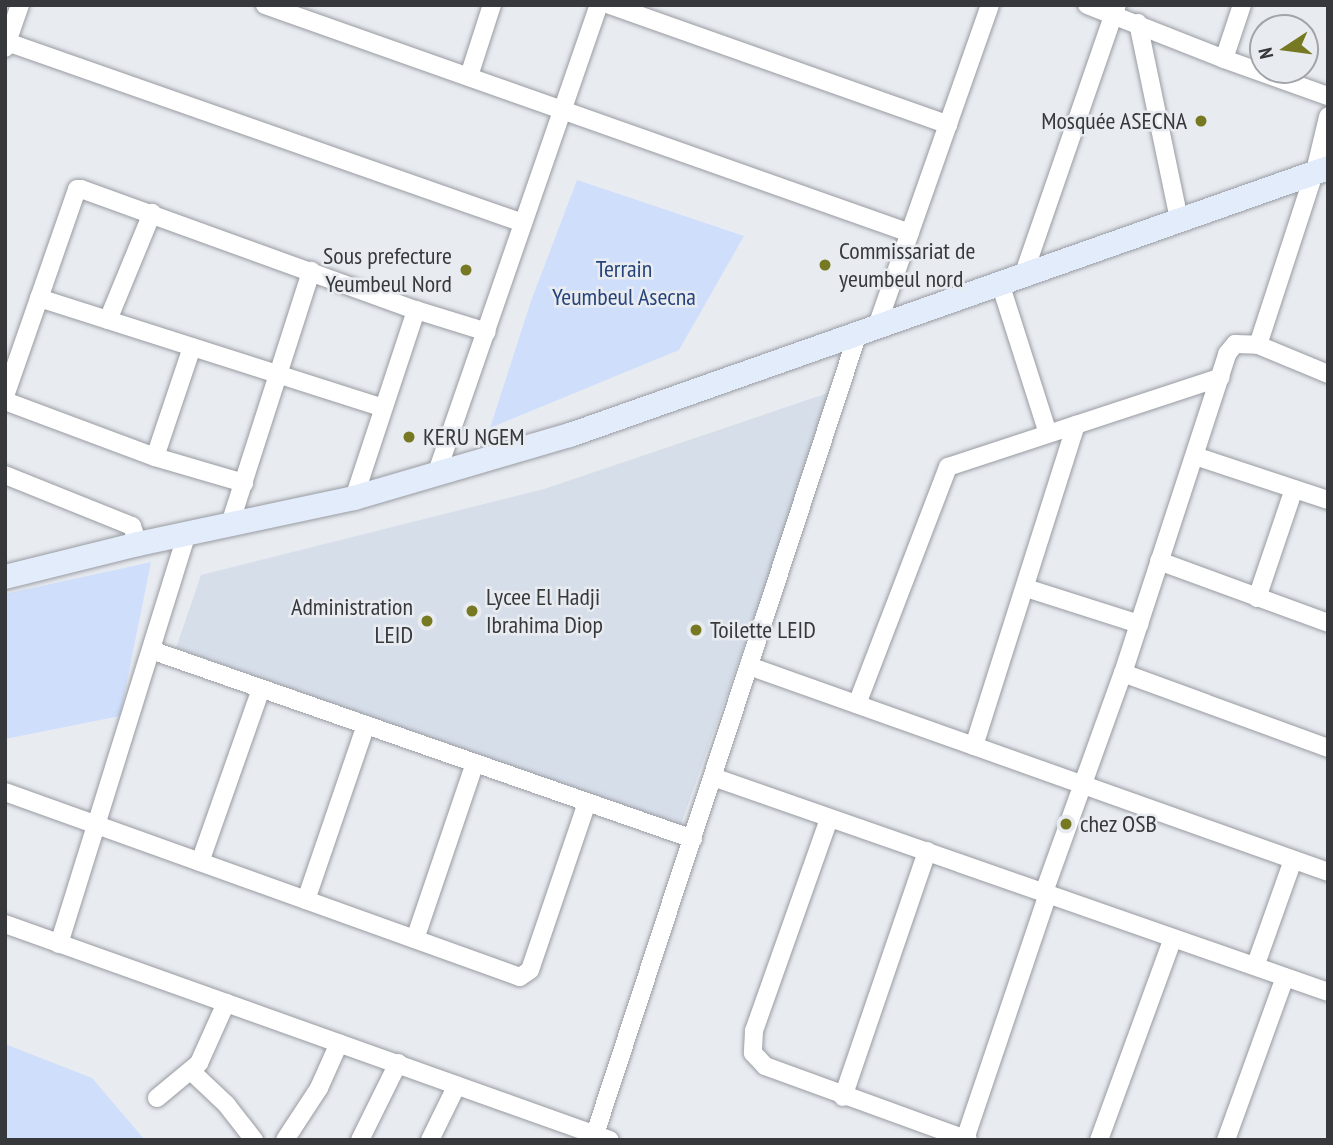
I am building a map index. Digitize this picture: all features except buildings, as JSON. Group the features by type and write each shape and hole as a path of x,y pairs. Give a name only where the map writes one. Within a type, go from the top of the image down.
{"main road":[{"path":"5,576 138,544 354,498 569,435 1321,169"}],"street":[{"path":"20,5 6,45 523,223"},
{"path":"265,5 910,233"},
{"path":"469,76 492,5"},
{"path":"436,475 488,332 599,5"},
{"path":"610,5 948,125"},
{"path":"1087,5 1115,9 1138,23 1224,60 1328,96"},
{"path":"1224,60 1242,5"},
{"path":"5,925 398,1063 599,1138 749,666 868,330 910,233 988,6"},
{"path":"1048,433 1012,279 1115,9"},
{"path":"1138,23 1179,219"},
{"path":"1258,345 1321,169 1328,117"},
{"path":"244,483 155,457 5,398 77,189 416,310 488,332"},
{"path":"107,320 152,214"},
{"path":"230,524 311,271"},
{"path":"40,298 383,408"},
{"path":"354,498 416,310"},
{"path":"829,819 754,1031 753,1053 765,1066 843,1097 966,1139 1227,354 1234,344 1258,345 1328,374"},
{"path":"155,457 192,347"},
{"path":"857,704 948,467 1221,377"},
{"path":"974,746 1076,425"},
{"path":"1195,456 1328,500"},
{"path":"5,475 132,526 138,544"},
{"path":"1257,598 1294,489"},
{"path":"59,944 187,534"},
{"path":"1158,561 1328,623"},
{"path":"1026,588 1139,624"},
{"path":"151,650 693,839"},
{"path":"749,666 1328,872"},
{"path":"1123,673 1328,748"},
{"path":"200,862 261,688"},
{"path":"306,900 366,725"},
{"path":"415,939 475,763"},
{"path":"713,777 1172,938 1256,964 1328,992"},
{"path":"5,792 520,977 526,974 560,888 587,803"},
{"path":"843,1097 928,851"},
{"path":"1256,964 1293,860"},
{"path":"1099,1140 1172,938"},
{"path":"1226,1140 1285,977"},
{"path":"157,1098 192,1072 226,1003"},
{"path":"285,1140 319,1088 339,1043"},
{"path":"360,1140 398,1063"},
{"path":"192,1072 226,1104 254,1140"},
{"path":"432,1139 457,1085"}],"shaded area":[{"name":"Lycee El Hadji Ibrahima Diop","path":"834,391 680,827 176,648 201,575 544,489"}],"green space":[{"name":"Terrain Yeumbeul Asecna","path":"577,180 744,236 679,350 490,428 531,301"},
{"path":"151,562 120,716 5,739 5,594"},
{"path":"5,1044 92,1078 145,1140 5,1140"}],"place":[{"name":"Mosquée ASECNA","path":"1201,121"},
{"name":"Commissariat de yeumbeul nord","path":"825,265"},
{"name":"Sous prefecture Yeumbeul Nord","path":"466,270"},
{"name":"KERU NGEM","path":"409,437"},
{"name":"Lycee El Hadji Ibrahima Diop","path":"472,611"},
{"name":"Administration LEID","path":"427,621"},
{"name":"Toilette LEID","path":"696,630"},
{"name":"chez OSB","path":"1066,824"}]}
